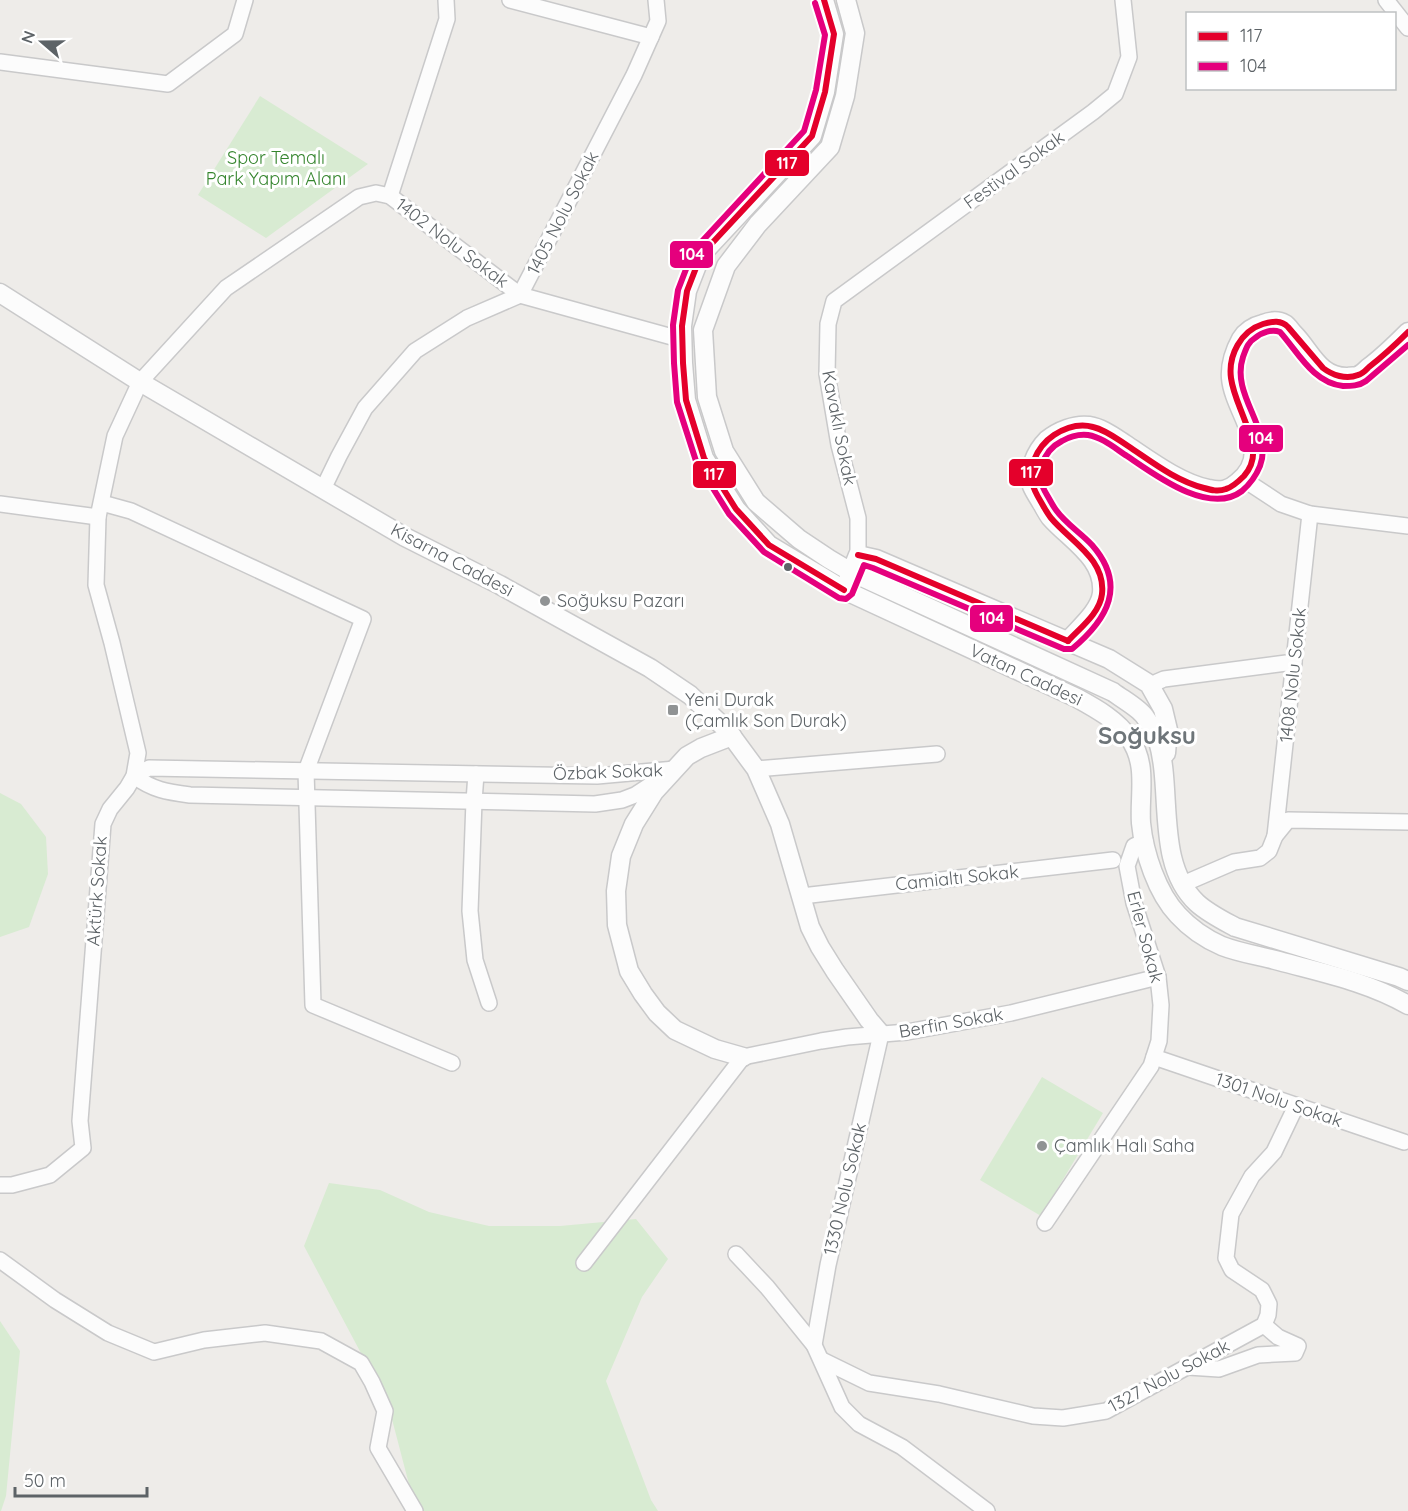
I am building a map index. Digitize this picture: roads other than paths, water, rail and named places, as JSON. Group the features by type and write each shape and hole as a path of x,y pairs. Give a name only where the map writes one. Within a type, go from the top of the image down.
{"street":[{"path":"0,62 168,84 235,34 245,0"},
{"path":"390,196 447,19 446,0"},
{"path":"510,0 651,37"},
{"name":"1405 Nolu Sokak","path":"323,489 365,408 415,351 467,318 520,295 634,75 658,21 656,0"},
{"name":"Vatan Caddesi","path":"824,0 834,34 825,92 812,136 701,255 687,291 682,326 686,400 704,458 736,509 769,545 844,590 1077,698 1118,724 1131,740 1139,757 1142,787 1141,823 1148,856 1162,892 1177,914 1194,930 1222,945 1356,982 1408,1005"},
{"name":"Vatan Caddesi","path":"846,0 855,33 845,96 830,147 758,224 726,266 703,330 707,397 724,451 756,502 799,539 829,559 851,572 1113,692 1144,714 1158,739 1164,769 1169,843 1178,874 1196,902 1214,916 1235,927 1408,981"},
{"name":"Festival Sokak","path":"834,301 1115,94 1129,57 1124,0"},
{"path":"1386,0 1395,12"},
{"path":"1396,13 1408,28"},
{"name":"1402 Nolu Sokak","path":"140,382 226,288 359,197 376,194 390,196 520,295 682,340"},
{"name":"Kisarna Caddesi","path":"0,293 140,382 405,537 500,585 650,668 690,695 728,731 756,769 780,824 810,927 820,947 881,1034"},
{"name":"Kavaklı Sokak","path":"834,301 828,324 827,374 839,446 858,518 858,555"},
{"path":"1068,641 1098,608 1102,594 1101,579 1095,564 1079,544 1050,516 1032,487 1031,472 1036,456 1047,441 1060,432 1077,426 1090,426 1107,432 1187,482 1222,491 1231,488 1243,479 1251,465 1255,450 1250,429 1235,398 1230,377 1233,357 1242,337 1255,326 1272,321 1285,324 1321,368 1338,377 1357,376 1387,354 1408,332"},
{"path":"134,776 138,753 96,585 100,510 115,436 140,382"},
{"path":"1243,479 1281,504 1310,514 1408,526"},
{"path":"0,504 131,511 363,619 306,771 313,1005 452,1064"},
{"name":"1408 Nolu Sokak","path":"1275,836 1310,514"},
{"path":"844,590 858,555 876,559 1109,659 1149,684 1163,709 1168,730 1164,769"},
{"path":"1152,690 1157,682 1164,679 1294,662"},
{"path":"584,1263 743,1057 715,1049 675,1030 657,1013 629,971 617,925 616,891 621,856 634,824 654,792 687,756 732,736"},
{"path":"756,769 937,754"},
{"name":"Özbak Sokak","path":"149,768 597,776 675,769 635,795 622,800 595,804 181,794 162,792 134,776 149,768"},
{"path":"477,774 470,911 475,960 489,1003"},
{"name":"Aktürk Sokak","path":"0,1185 12,1185 50,1175 83,1148 80,1121 103,824 110,809 134,776"},
{"path":"1145,841 1183,884 1234,862 1260,858 1269,851 1275,836 1288,820 1408,822"},
{"name":"Erler Sokak","path":"1045,1223 1151,1066 1159,1041 1161,1005 1158,977 1134,903 1127,866 1134,846 1145,841"},
{"name":"Camialtı Sokak","path":"802,896 1113,860"},
{"name":"Berfin Sokak","path":"743,1057 821,1041 908,1032 1011,1013 1158,977"},
{"name":"1330 Nolu Sokak","path":"814,1345 830,1254 881,1034"},
{"name":"1301 Nolu Sokak","path":"1154,1058 1404,1142"},
{"path":"1188,1366 1219,1369 1258,1355 1295,1353 1298,1346 1278,1337 1264,1325 1269,1315 1269,1304 1262,1290 1232,1270 1226,1258 1231,1214 1252,1176 1274,1152 1296,1106"},
{"path":"736,1254 767,1287 814,1345 842,1407 859,1424 902,1447 987,1511"},
{"path":"0,1260 55,1300 108,1333 154,1352 204,1340 265,1333 321,1341 361,1363 385,1411 378,1448 415,1511"},
{"name":"1327 Nolu Sokak","path":"822,1360 869,1383 939,1394 1033,1416 1063,1418 1106,1411 1264,1325"}],"place":[{"name":"Soğuksu Pazarı","path":"545,601"},
{"name":"Yeni Durak (Çamlık Son Durak)","path":"673,710"},
{"name":"Çamlık Halı Saha","path":"1042,1146"}],"district":[{"name":"Soğuksu","path":"1147,736"}],"park label":[{"name":"Spor Temalı Park Yapım Alanı","path":"276,168"}]}
